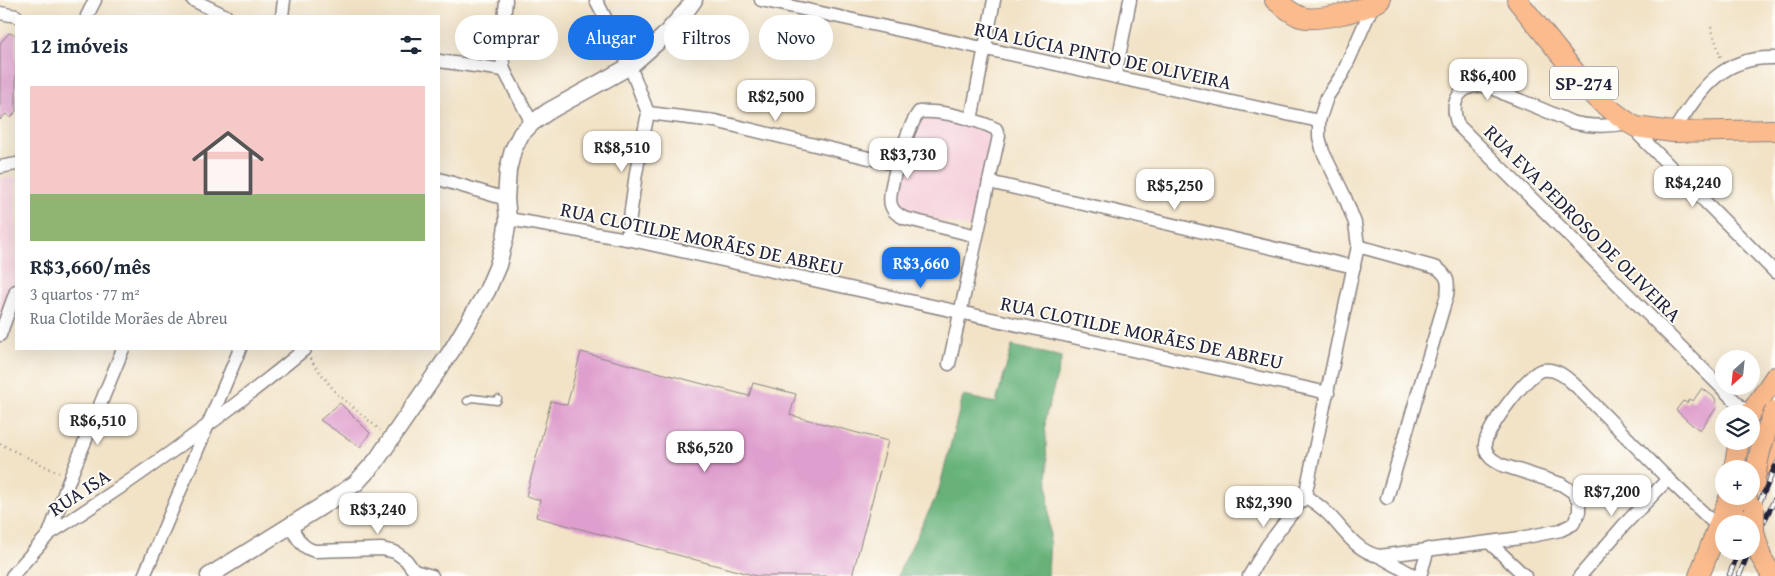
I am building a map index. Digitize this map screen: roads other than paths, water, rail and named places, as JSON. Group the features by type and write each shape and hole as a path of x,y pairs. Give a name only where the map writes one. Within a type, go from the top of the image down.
{"main road":[{"path":"1275,0 1301,17 1334,16 1377,2"},
{"name":"SP-274","path":"1517,0 1590,91 1602,103 1632,125 1673,132 1775,130"},
{"path":"1755,405 1775,377"},
{"path":"1772,576 1761,557 1754,531 1754,508 1758,456 1775,411"},
{"path":"1760,469 1775,438"},
{"path":"1699,576 1715,546"},
{"path":"1712,576 1719,560"}],"street":[{"path":"88,15 95,0"},
{"path":"282,15 284,0"},
{"path":"506,0 501,50 504,70 532,123"},
{"path":"596,0 630,66 648,112 636,173 627,239"},
{"path":"209,576 330,501 356,483 376,461 452,350 488,291 498,266 505,238 508,219 506,199 508,170 513,150 521,134 532,123 549,112 630,66 663,37 694,0"},
{"name":"RUA LÚCIA PINTO DE OLIVEIRA","path":"761,0 1318,121"},
{"path":"971,120 994,0"},
{"path":"1115,77 1130,0"},
{"path":"1249,576 1267,546 1306,496 1358,246 1355,223 1344,195 1322,152 1318,121 1327,97 1343,73 1377,2"},
{"path":"200,5 224,15"},
{"path":"0,13 15,16"},
{"path":"1673,132 1698,93 1726,69 1756,58 1775,58"},
{"path":"440,62 504,70"},
{"name":"RUA EVA PEDROSO DE OLIVEIRA","path":"1632,125 1604,127 1586,126 1571,122 1487,86 1471,88 1461,92 1453,105 1458,125 1740,405"},
{"path":"949,364 999,136 996,129 971,120 930,111 919,112 913,120 898,165 890,203 895,213 904,218 976,236"},
{"path":"648,112 715,121 898,165"},
{"path":"1632,125 1640,136 1775,272"},
{"path":"0,167 15,164"},
{"path":"440,180 506,199"},
{"path":"989,182 1354,266"},
{"name":"RUA CLOTILDE MORÃES DE ABREU","path":"508,219 627,239 1328,393"},
{"path":"1358,246 1437,268 1446,274 1449,283 1387,498"},
{"path":"0,335 15,294"},
{"path":"12,576 49,534 123,350"},
{"path":"144,576 240,350"},
{"name":"RUA ISA","path":"49,534 105,499 208,425 304,350"},
{"path":"1379,556 1490,543 1561,530 1573,524 1579,512 1579,501 1573,492 1561,484 1502,465 1487,454 1485,444 1499,417 1529,378 1535,372 1541,370 1549,370 1565,376 1668,479 1715,517"},
{"path":"1580,576 1624,525 1668,479"},
{"path":"1306,496 1325,511 1360,548 1415,576"},
{"path":"290,525 301,544 309,550 382,549 395,552 406,560 415,573 432,576"},
{"path":"1490,543 1526,576"},
{"path":"1420,576 1428,549"}],"lane":[{"path":"467,401 472,398 497,401 498,399"}],"railway":[{"path":"1754,515 1775,467"},
{"path":"1760,529 1775,499"},
{"path":"1729,576 1735,560"},
{"path":"1739,576 1745,560"}]}
